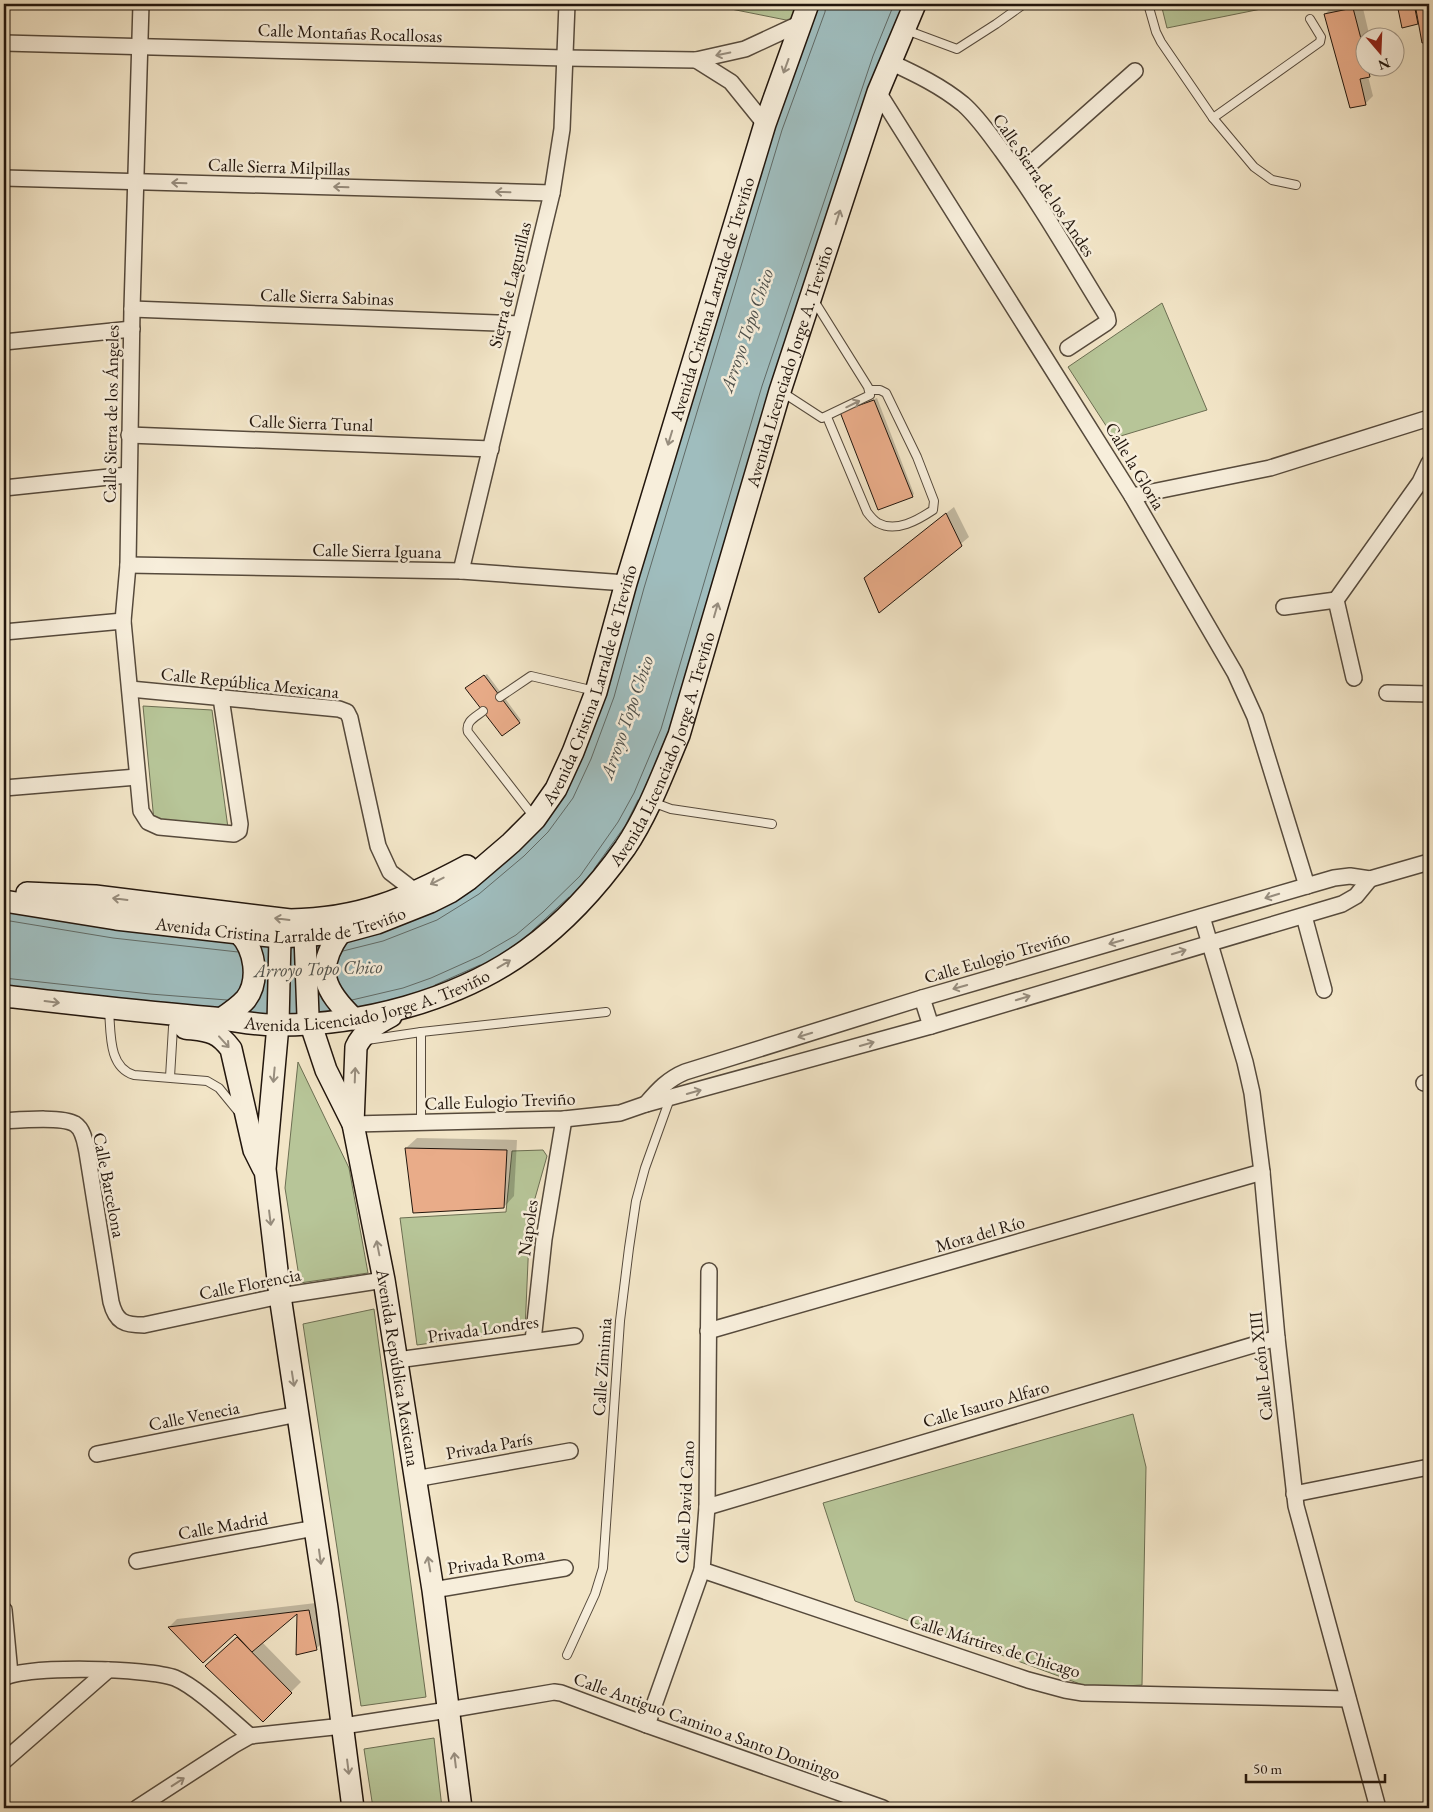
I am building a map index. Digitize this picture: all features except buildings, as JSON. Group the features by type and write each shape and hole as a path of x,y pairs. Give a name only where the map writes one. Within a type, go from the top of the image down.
{"main road":[{"name":"Avenida Licenciado Jorge A. Treviño","path":"4,996 149,1013 279,1017 308,1016 354,1019 408,1006 471,982 501,966 534,944 594,888 625,847 650,801 679,735 780,391 878,92 912,12"},
{"name":"Avenida Cristina Larralde de Treviño","path":"4,901 243,938 281,942 305,942 336,938 430,902 469,879 535,819 559,782 573,752 596,692 626,583 765,124 804,14"},
{"path":"4,893 95,896 290,920 318,920 350,915 416,892 511,842"},
{"path":"229,1014 246,998 252,989 254,965 243,938"},
{"path":"336,938 326,957 325,976 336,1002 354,1019"},
{"path":"281,942 279,1017 264,1169 280,1296 354,1808"},
{"name":"Avenida República Mexicana","path":"305,942 308,1016 326,1070 353,1124 384,1280 433,1590 461,1808"},
{"path":"353,1124 356,1047 372,1027 408,1006"},
{"path":"149,1013 160,1021 173,1026 211,1032 222,1037 231,1049 254,1150 264,1169"}],"street":[{"name":"Calle Sierra de los Ángeles","path":"141,4 128,475 128,564 123,621 141,811 148,822 160,827 234,834 239,831 240,824 221,698"},
{"name":"Sierra de Lagurillas","path":"461,571 552,193 562,129 567,4"},
{"name":"Calle Montañas Rocallosas","path":"4,44 696,60 745,49 804,14"},
{"path":"696,60 731,82 765,124"},
{"name":"Calle Sierra de los Andes","path":"890,62 932,83 963,104 978,119 1018,174 1108,319 1106,323 1068,348"},
{"path":"1018,174 1135,71"},
{"name":"Calle la Gloria","path":"878,92 1132,496 1235,673 1248,702 1307,886"},
{"name":"Calle Sierra Milpillas","path":"4,178 552,193"},
{"name":"Calle Sierra Sabinas","path":"132,308 520,324"},
{"path":"4,342 132,329"},
{"path":"1132,496 1282,465 1429,418"},
{"name":"Calle Sierra Tunal","path":"129,435 491,449"},
{"path":"1284,607 1336,600 1420,482 1429,463"},
{"path":"4,488 128,475"},
{"name":"Calle Sierra Iguana","path":"128,564 461,571 626,583"},
{"path":"1336,600 1354,678"},
{"path":"4,632 123,621"},
{"name":"Calle República Mexicana","path":"130,689 339,709 347,712 350,718 378,846 390,872 416,892"},
{"path":"1387,693 1429,694"},
{"path":"4,788 137,777"},
{"name":"Calle Eulogio Treviño","path":"646,1104 668,1080 685,1072 922,998 1343,876 1370,879 1429,862"},
{"name":"Calle Eulogio Treviño","path":"353,1124 564,1119 620,1113 646,1104 670,1099 931,1026 1304,916 1349,901 1356,896 1370,879"},
{"path":"1304,916 1324,990"},
{"name":"Calle León XIII","path":"1202,917 1245,1062 1252,1093 1262,1172 1294,1494 1378,1808"},
{"path":"922,998 931,1026"},
{"name":"Napoles","path":"533,1341 546,1225 564,1119"},
{"name":"Calle Barcelona","path":"4,1121 66,1120 75,1124 82,1133 87,1152 113,1312 123,1323"},
{"name":"Mora del Río","path":"708,1332 1262,1172"},
{"name":"Calle David Cano","path":"647,1726 702,1570 706,1507 709,1271"},
{"name":"Calle Florencia","path":"123,1323 144,1325 280,1296 384,1280"},
{"name":"Privada Londres","path":"398,1360 575,1336"},
{"name":"Calle Isauro Alfaro","path":"706,1507 1277,1338"},
{"name":"Calle Venecia","path":"97,1454 298,1414"},
{"name":"Privada París","path":"415,1479 570,1451"},
{"path":"1294,1494 1429,1467"},
{"name":"Calle Madrid","path":"137,1561 315,1528"},
{"name":"Privada Roma","path":"433,1590 565,1568"},
{"name":"Calle Mártires de Chicago","path":"702,1570 1028,1680 1064,1690 1083,1693 1348,1699"},
{"path":"4,1610 7,1676 36,1671 108,1670 156,1673 176,1678 192,1688 250,1736"},
{"path":"4,1760 108,1670"},
{"name":"Calle Antiguo Camino a Santo Domingo","path":"137,1808 250,1736 343,1726 554,1692 883,1808"}],"lane":[{"path":"912,12 957,49 1024,4"},
{"path":"1148,4 1161,42 1213,118 1254,167 1272,180 1296,185"},
{"path":"1213,118 1320,42 1321,37 1310,19"},
{"path":"780,391 820,417 827,417 869,396 870,390 812,296"},
{"path":"827,417 867,512 877,523 890,527 913,522 927,514 932,510 934,500 917,457 886,393 880,390 870,390"},
{"path":"500,697 531,676 596,692"},
{"path":"483,711 470,722 468,732 535,819"},
{"path":"650,801 671,809 772,824"},
{"path":"108,1008 115,1060 125,1072 134,1075 207,1081 219,1088 228,1097 249,1126"},
{"path":"359,1041 421,1032 606,1012"},
{"path":"170,1077 173,1026"},
{"path":"421,1032 421,1122"},
{"name":"Calle Zimimia","path":"566,1654 595,1594 603,1568 620,1322 629,1248 636,1202 645,1168 670,1099 668,1080"}],"green space":[{"path":"706,4 810,4 801,23"},
{"path":"1161,4 1286,4 1167,28"},
{"path":"1162,303 1207,410 1114,438 1068,367"},
{"path":"143,706 212,710 228,828 154,821"},
{"path":"298,1062 349,1168 368,1273 300,1283 285,1188"},
{"path":"543,1150 547,1156 530,1216 525,1330 417,1345 400,1218 506,1212 512,1151"},
{"path":"374,1309 426,1697 361,1706 303,1324"},
{"path":"1133,1414 1146,1467 1142,1685 1091,1688 855,1601 823,1503"},
{"path":"434,1738 442,1808 373,1808 364,1749"}],"water":[{"name":"Arroyo Topo Chico","path":"808,4 915,4 679,735 594,889 489,973 310,1024 4,996 4,901 116,919 430,902 556,789"}]}
